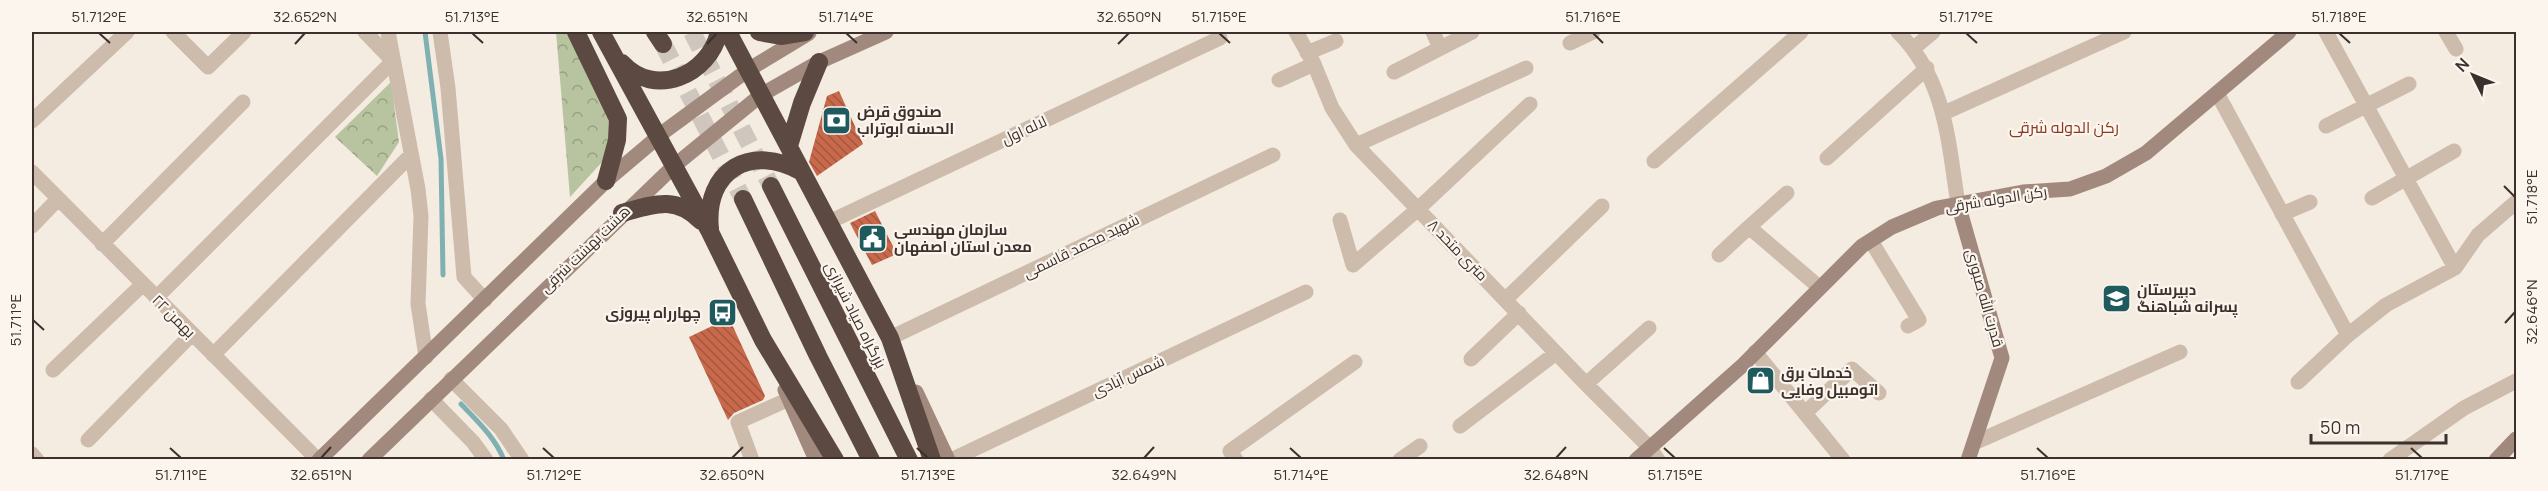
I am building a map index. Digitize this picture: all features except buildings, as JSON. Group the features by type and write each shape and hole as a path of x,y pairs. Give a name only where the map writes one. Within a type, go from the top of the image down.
{"highway":[{"path":"576,32 618,118 617,140 606,181"},
{"path":"601,32 660,135 763,340 835,459"},
{"path":"614,56 628,70 645,79 664,81 683,77 700,67 712,51 719,32"},
{"path":"728,32 890,338 932,459"},
{"path":"759,32 781,36 805,32"},
{"path":"789,146 802,103 819,62"},
{"path":"710,232 708,211 714,191 726,174 743,163 764,159 784,162 802,172"},
{"name":"بزرگراه صیاد شیرازی","path":"771,186 909,459"},
{"path":"743,199 818,356 872,459"},
{"path":"622,213 646,206 676,204 693,213 710,232"}],"main road":[{"path":"319,459 606,181 660,135 747,70 812,32"},
{"name":"هشت بهشت شرقی","path":"369,459 622,213 674,166 761,95 819,62 886,32"},
{"name":"رکن الدوله شرقی","path":"1636,459 1654,454 1819,287 1871,241 1892,227 1937,208 2023,192 2070,189 2106,176 2146,153 2289,32"},
{"name":"قدرت الله صبوری","path":"1958,204 2002,358 1968,459"},
{"path":"890,338 950,459"},
{"path":"763,340 816,459"},
{"path":"2496,459 2517,439"}],"street":[{"path":"32,122 126,32"},
{"path":"173,32 208,67 244,32"},
{"path":"365,32 393,61"},
{"path":"388,32 405,109 411,155 416,170 421,216 418,304 426,357"},
{"path":"440,32 448,88 464,277 485,300"},
{"name":"۸ متری متحد","path":"1296,32 1332,108 1356,146 1654,454"},
{"path":"1433,32 1440,48"},
{"path":"1394,72 1472,32"},
{"path":"1570,44 1593,32"},
{"path":"1654,161 1801,32"},
{"path":"1898,32 1914,48 1927,68 1944,113 1958,204"},
{"path":"1914,48 1934,32"},
{"path":"1944,113 2124,32"},
{"path":"2326,32 2455,268"},
{"path":"2446,32 2456,49"},
{"name":"لاله اول","path":"829,222 1220,38"},
{"path":"1279,80 1336,41"},
{"path":"156,298 393,61"},
{"path":"1356,146 1526,68"},
{"path":"1827,158 1927,68"},
{"path":"2326,126 2409,84"},
{"path":"2217,93 2348,335"},
{"path":"102,244 243,102"},
{"path":"1340,220 1353,265 1418,209 1530,104"},
{"path":"2372,198 2454,151"},
{"path":"213,355 411,155"},
{"name":"شهید محمد قاسمی","path":"890,338 1273,155"},
{"name":"۲۲ بهمن","path":"32,172 142,285 319,459"},
{"path":"1719,255 1787,193"},
{"path":"32,226 57,200"},
{"path":"2282,214 2310,202"},
{"path":"2298,382 2348,335 2386,305 2455,268 2478,235 2517,202"},
{"path":"1506,299 1602,206"},
{"path":"1749,226 1819,287"},
{"path":"1871,241 1919,320 1908,326"},
{"path":"53,370 142,285"},
{"name":"شمس آبادی","path":"950,459 1306,292"},
{"path":"1471,360 1519,313"},
{"path":"1586,384 1649,328"},
{"path":"88,440 192,334"},
{"path":"1460,426 1557,352"},
{"path":"1755,352 1843,459"},
{"path":"1974,443 2180,352"},
{"path":"1236,459 1230,451 1355,362"},
{"path":"1805,413 1852,369 1879,393"},
{"path":"451,379 501,429 522,459"},
{"path":"2390,459 2463,408 2517,381"},
{"path":"431,399 473,442 486,459"},
{"path":"752,459 738,422 789,399"},
{"path":"1400,459 1420,446"},
{"path":"32,454 37,459"}],"green space":[{"path":"556,32 572,32 611,117 611,135 603,161 570,197"},
{"path":"391,82 399,142 377,176 335,137"}],"waterway":[{"path":"425,32 441,159 443,275"},
{"path":"461,404 491,437 504,460"}],"tunnel":[{"path":"692,32 771,186"},
{"path":"663,44 743,199"}],"place":[{"name":"صندوق قرض الحسنه ابوتراب","path":"836,120"},
{"name":"سازمان مهندسی معدن استان اصفهان","path":"873,238"},
{"name":"دبیرستان پسرانه شباهنگ","path":"2116,298"},
{"name":"چهارراه پیروزی","path":"722,312"},
{"name":"خدمات برق اتومبیل وفایی","path":"1760,381"}],"district":[{"name":"رکن الدوله شرقی","path":"2064,127"}]}
